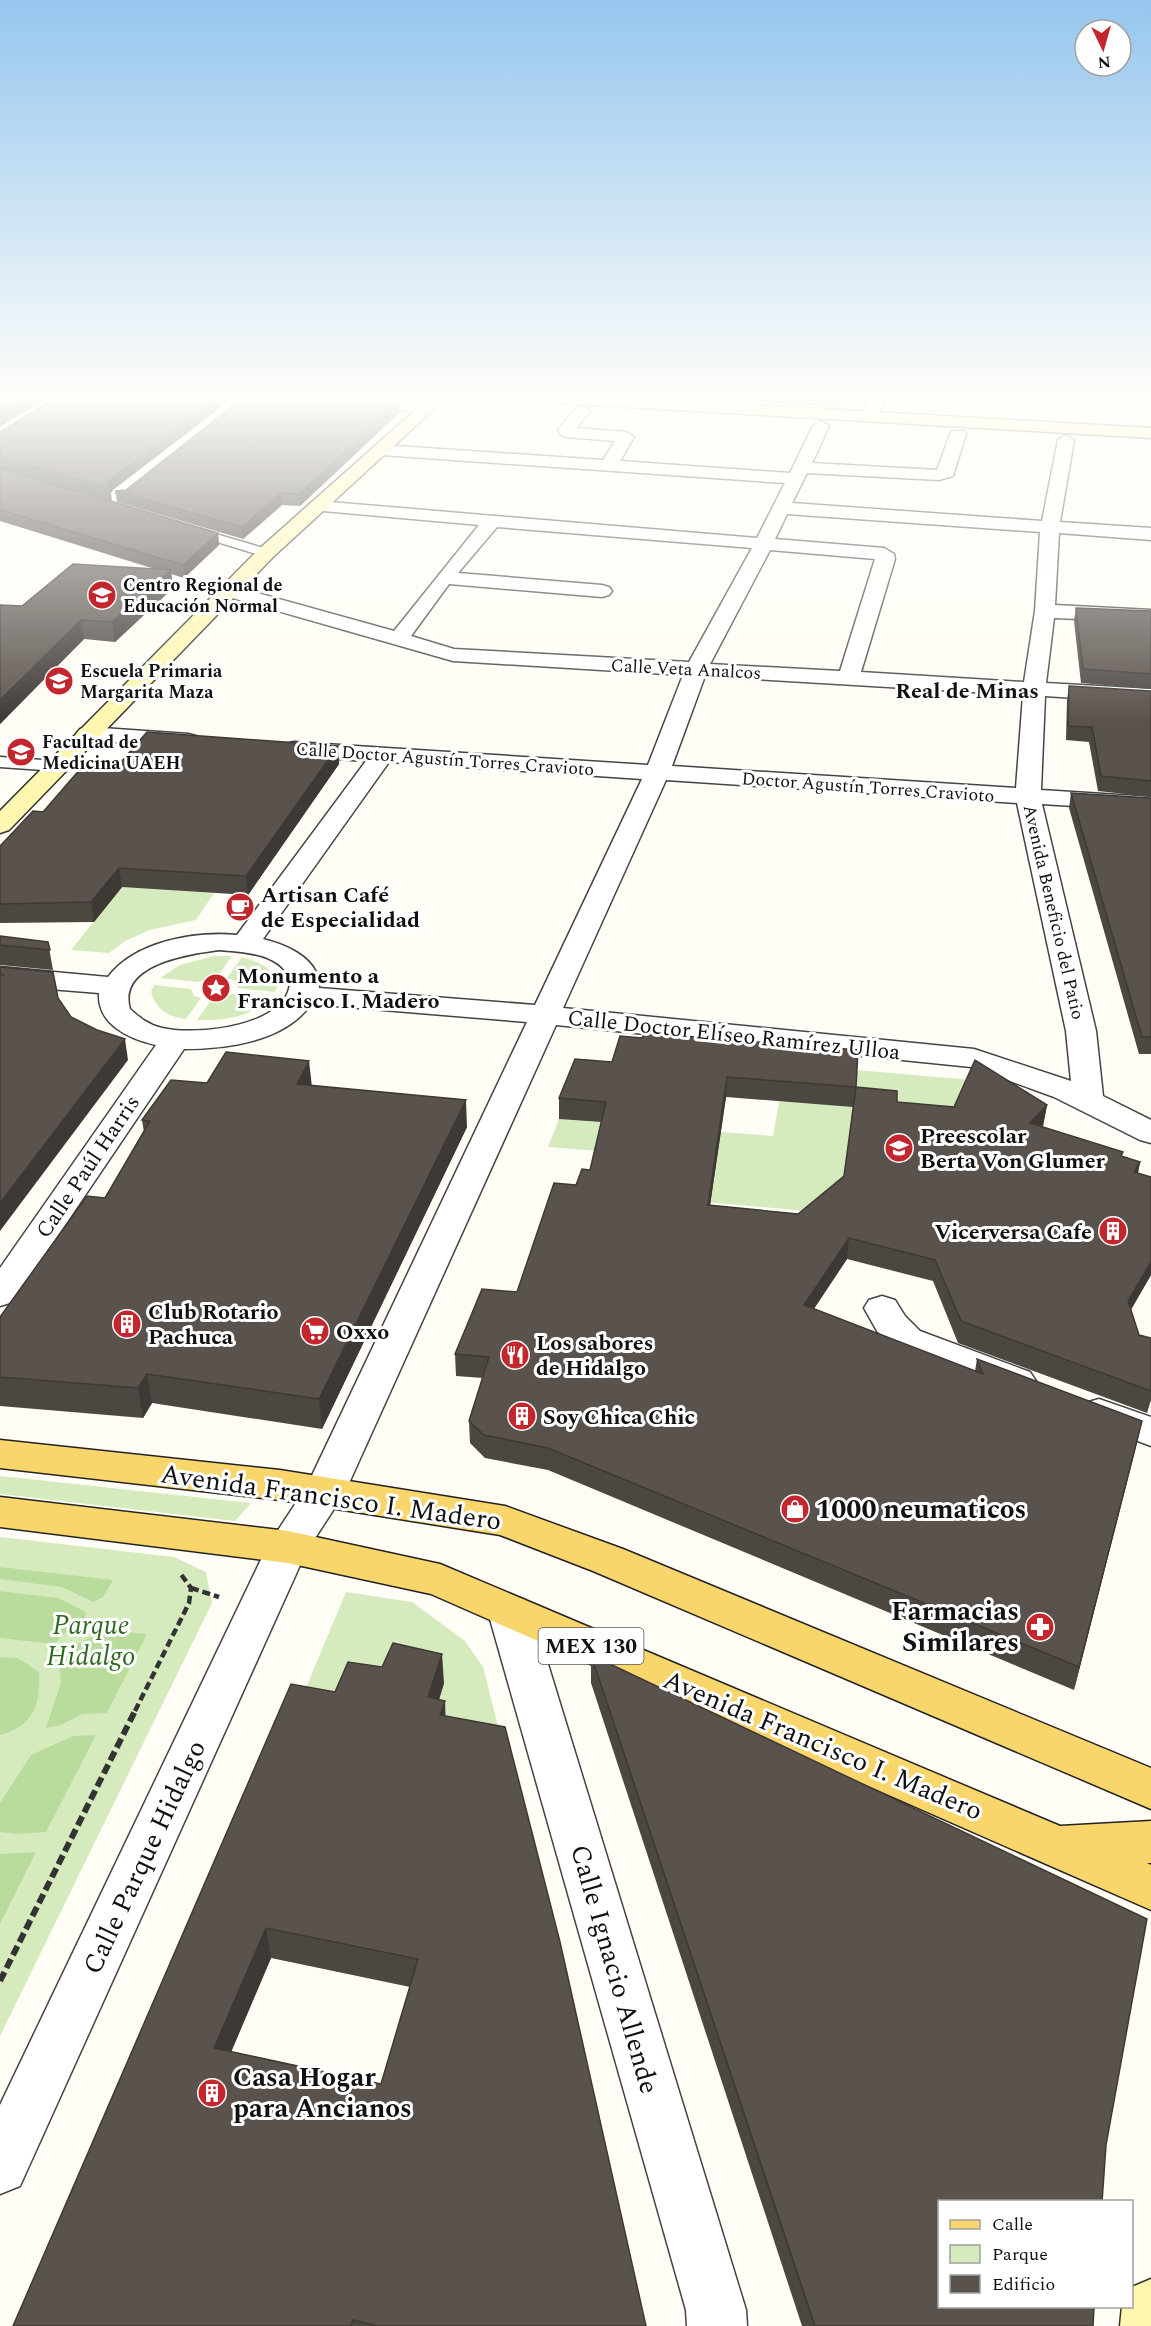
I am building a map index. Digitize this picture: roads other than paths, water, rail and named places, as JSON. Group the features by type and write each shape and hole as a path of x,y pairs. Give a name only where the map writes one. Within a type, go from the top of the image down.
{"main road":[{"path":"0,825 266,553 317,507"},
{"name":"Avenida Francisco I. Madero","path":"0,1454 325,1492 505,1521 608,1560 1151,1789"},
{"name":"Avenida Francisco I. Madero","path":"0,1512 288,1547 440,1580 1151,1888"},
{"path":"1057,1846 1151,1842"},
{"path":"1150,2326 1151,2309"}],"street":[{"path":"324,507 884,554 885,559 848,679"},
{"name":"Avenida Beneficio del Patio","path":"1054,507 1050,527 1045,611 1034,690 1028,798 1081,1031 1088,1098"},
{"path":"782,508 1151,534"},
{"name":"Calle Parque Hidalgo","path":"0,2166 288,1547 325,1492 657,773 696,670 782,508"},
{"path":"398,640 444,578 492,521"},
{"path":"444,578 602,591"},
{"name":"Calle Veta Analcos","path":"229,591 453,655 1151,696"},
{"path":"1045,611 1151,616"},
{"path":"88,734 206,742"},
{"name":"Calle Doctor Agustín Torres Cravioto","path":"276,747 657,773"},
{"path":"245,944 382,755"},
{"name":"Doctor Agustín Torres Cravioto","path":"657,773 1151,804"},
{"path":"245,944 268,949 286,957 299,968 305,981 302,995 292,1008 276,1020 255,1030 229,1037 175,1039 150,1034 130,1025 117,1013 113,1000 116,986 127,972 167,951 192,945 245,944"},
{"path":"0,976 116,986"},
{"name":"Calle Doctor Elíseo Ramírez Ulloa","path":"302,995 546,1015 974,1058 1029,1073 1088,1098 1151,1133"},
{"name":"Calle Paúl Harris","path":"0,1294 175,1039"},
{"path":"882,1308 890,1323 907,1340 1151,1432"},
{"name":"Calle Ignacio Allende","path":"510,1612 716,2310 717,2326"}],"lane":[{"path":"178,527 266,553"},
{"path":"0,762 57,766"}],"place":[{"name":"Centro Regional de Educación Normal","path":"102,595"},
{"name":"Escuela Primaria Margarita Maza","path":"59,681"},
{"name":"Facultad de Medicina UAEH","path":"21,752"},
{"name":"Artisan Café de Especialidad","path":"240,907"},
{"name":"Monumento a Francisco I. Madero","path":"216,988"},
{"name":"Preescolar Berta Von Glumer","path":"899,1148"},
{"name":"Vicerversa Cafe","path":"1113,1231"},
{"name":"Club Rotario Pachuca","path":"127,1324"},
{"name":"Oxxo","path":"315,1331"},
{"name":"Los sabores de Hidalgo","path":"515,1355"},
{"name":"Soy Chica Chic","path":"522,1416"},
{"name":"1000 neumaticos","path":"795,1509"},
{"name":"Farmacias Similares","path":"1040,1627"},
{"name":"Casa Hogar para Ancianos","path":"212,2093"}],"district":[{"name":"Real de Minas","path":"967,690"}],"park label":[{"name":"Parque Hidalgo","path":"91,1640"}]}
